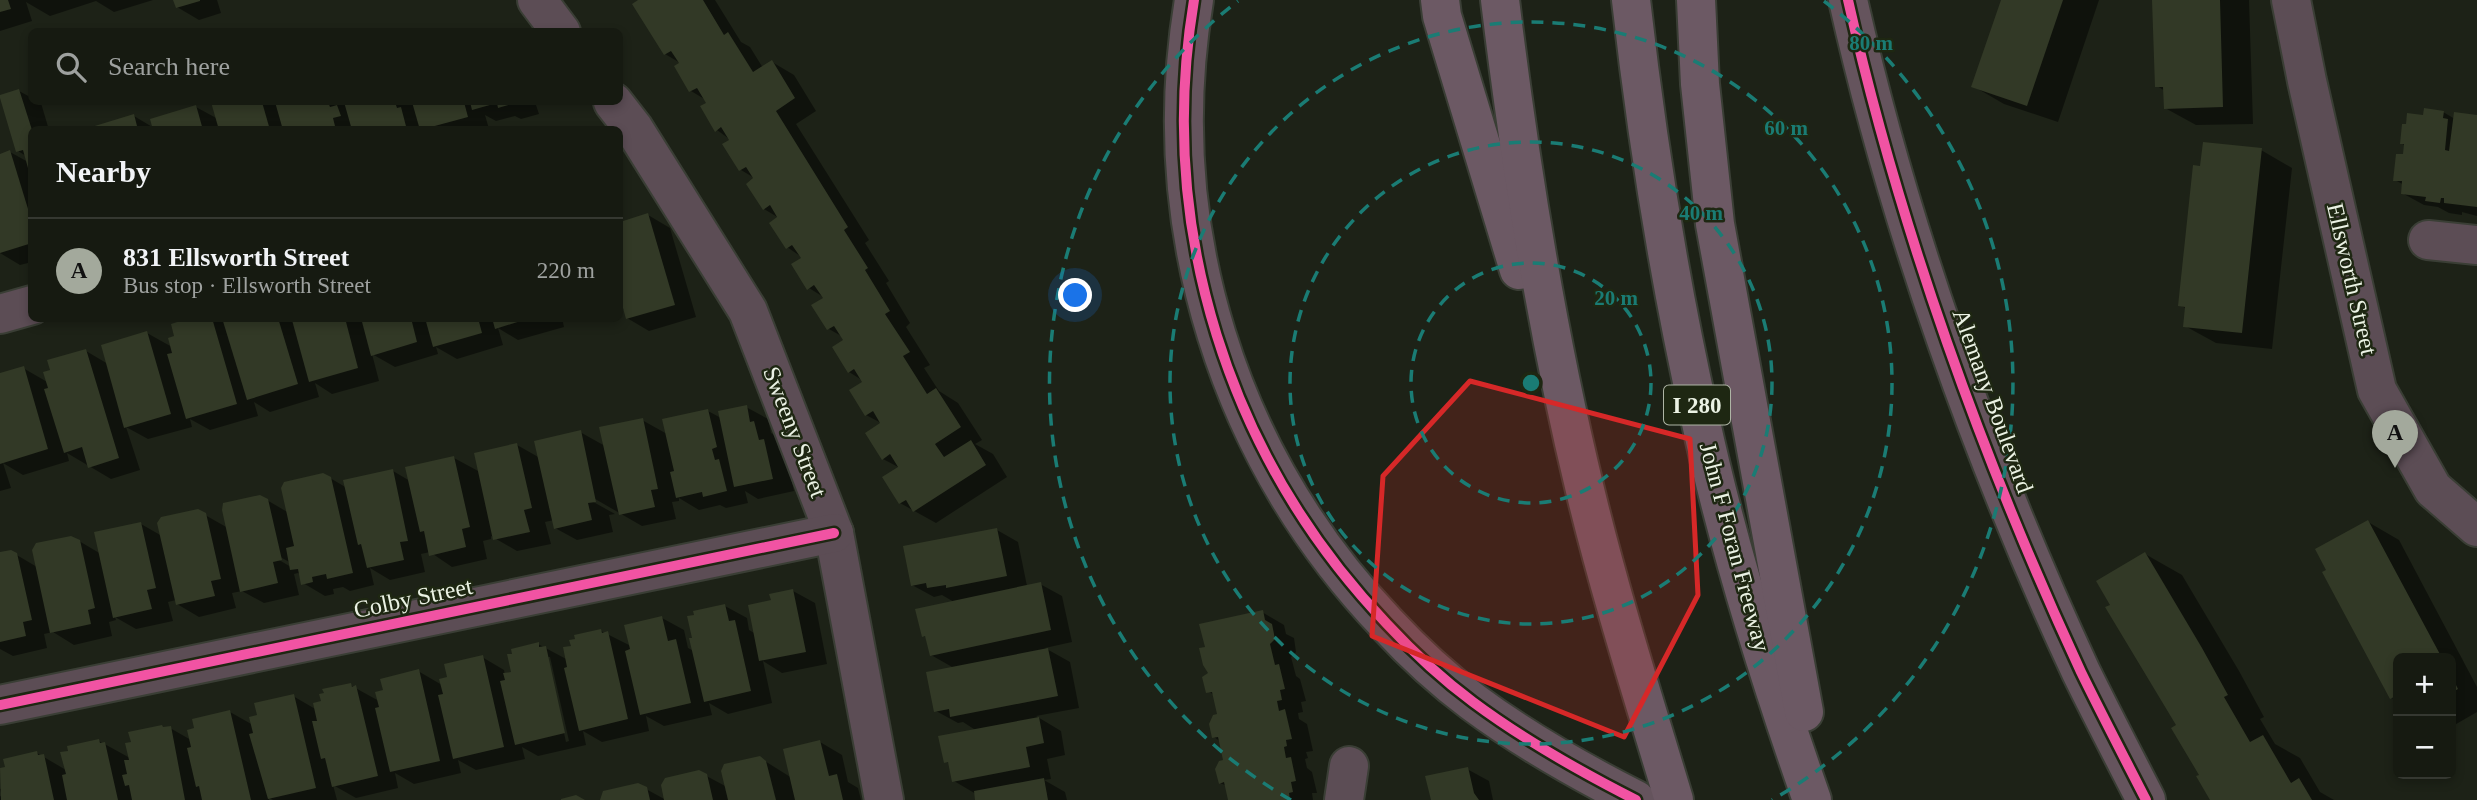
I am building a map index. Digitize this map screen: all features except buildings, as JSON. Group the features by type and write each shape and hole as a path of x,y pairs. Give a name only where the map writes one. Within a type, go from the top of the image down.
{"highway":[{"path":"1440,0 1442,16 1585,490 1606,572 1674,800"},
{"path":"1500,0 1534,241 1585,490"},
{"name":"John F Foran Freeway","path":"1630,0 1651,162 1700,422 1746,594 1812,800"},
{"path":"1696,0 1700,84 1714,224 1820,800"}],"main road":[{"path":"1194,0 1184,86 1185,167 1195,243 1214,329 1236,394 1269,462 1306,524 1353,588 1410,649 1471,701 1530,742 1636,800"},
{"name":"Alemany Boulevard","path":"1848,0 1899,194 1952,356 2014,518 2082,672 2146,800"}],"street":[{"path":"537,0 558,28"},
{"name":"Ellsworth Street","path":"2291,0 2377,390 2433,489 2477,527"},
{"name":"Sweeny Street","path":"622,121 748,311 834,533 884,800"},
{"path":"2428,240 2477,245"},
{"path":"0,314 28,306"},
{"name":"Colby Street","path":"0,705 834,533"}],"highlighted area":[{"path":"1470,381 1690,439 1698,595 1624,737 1372,636 1383,476"}],"cycle path":[{"path":"1194,0 1185,85 1186,170 1196,254 1217,335 1246,413 1284,488 1331,559 1387,624 1439,675 1492,716 1532,742 1636,800"},
{"path":"1848,0 1892,171 1918,257 1978,427 2010,510 2081,672 2146,800"},
{"path":"0,705 834,533"}],"place":[{"name":"831 Ellsworth Street","path":"2395,468"}]}
